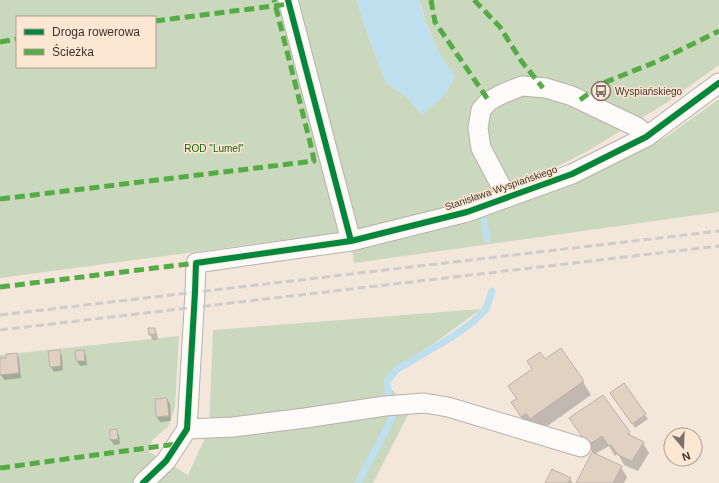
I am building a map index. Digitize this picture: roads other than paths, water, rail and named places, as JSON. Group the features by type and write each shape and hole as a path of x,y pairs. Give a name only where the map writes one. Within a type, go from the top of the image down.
{"street":[{"path":"288,0 351,241"},
{"name":"Stanisława Wyspiańskiego","path":"187,429 196,263 351,241 467,212 572,174 648,136 719,83"},
{"path":"507,197 481,148 478,128 481,110 489,101 502,94 522,86 546,88 572,96 637,128 648,136"},
{"path":"143,483 166,461 187,429 233,427 424,402 448,407 581,447"}],"water":[{"path":"357,0 419,0 426,24 440,55 455,77 445,95 422,115 407,97 386,83 366,30"}],"waterway":[{"path":"484,221 487,239"},
{"path":"358,483 392,418 387,382 396,370 452,337 474,321 486,309 492,291"}],"railway":[{"path":"0,315 719,231"},
{"path":"0,330 719,246"}],"place":[{"name":"Wyspiańskiego","path":"601,91"}],"park label":[{"name":"ROD \"Lumel\"","path":"214,148"}]}
